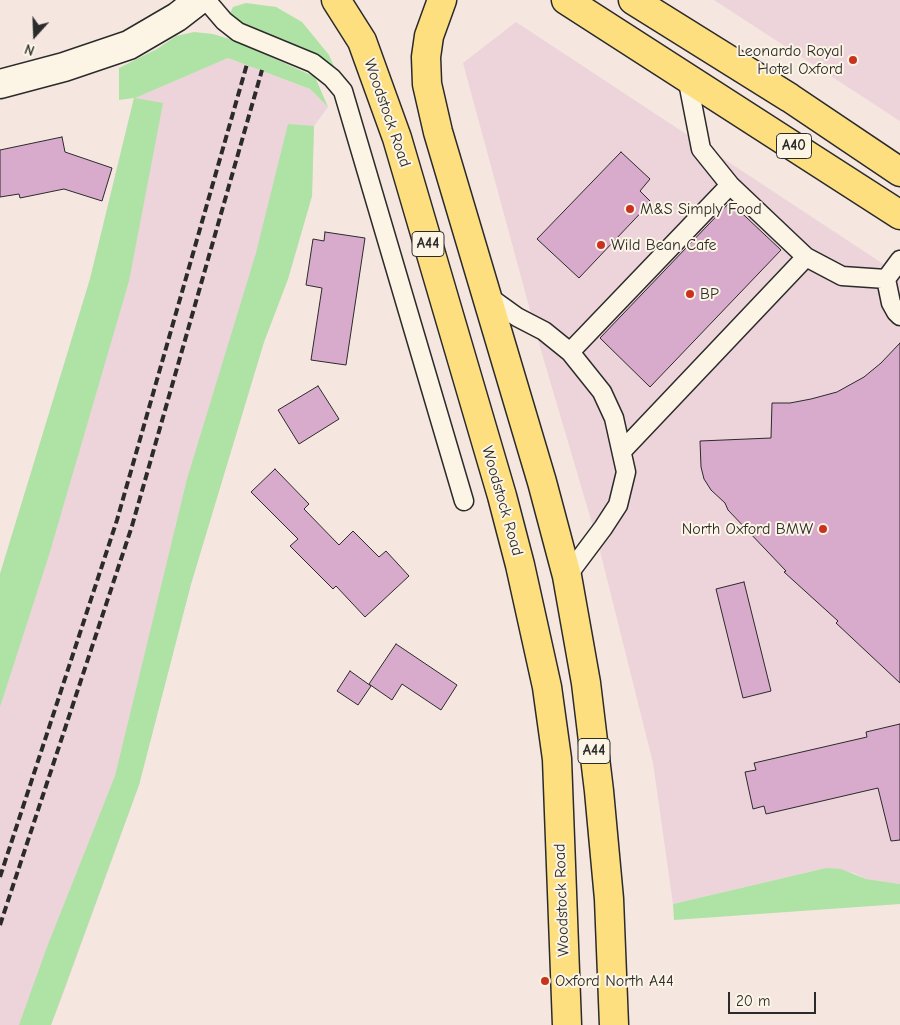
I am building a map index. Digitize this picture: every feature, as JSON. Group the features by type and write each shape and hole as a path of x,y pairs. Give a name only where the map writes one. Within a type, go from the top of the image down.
{"highway":[{"name":"Woodstock Road","path":"336,0 362,42 397,138 502,496 520,565 546,687 557,759 567,1025"},
{"name":"A44","path":"442,0 429,36 426,57 428,84 438,132 568,576 586,683 609,899 614,1025"},
{"name":"A40","path":"566,0 900,215"},
{"name":"A40","path":"633,0 790,98 900,172"}],"street":[{"path":"0,84 64,67 129,45 177,17 199,0"}],"lane":[{"path":"206,0 224,21 238,32 313,63 332,78 343,91 464,501"},
{"path":"687,77 701,149 730,185 806,257 842,276 886,279"},
{"path":"570,352 730,185"},
{"path":"622,451 806,257"},
{"path":"900,260 886,279 891,303 900,316"},
{"path":"485,293 517,317 544,331 570,352 602,392 614,418 626,472 618,505 604,528 568,576"},
{"path":"613,990 627,1025"}],"shaded area":[{"name":"Leonardo Royal Hotel Oxford","path":"714,0 900,0 900,121"},
{"path":"516,22 900,275 900,884 866,879 854,873 826,868 673,904 653,763 599,547 540,347 463,63"},
{"path":"228,58 310,89 328,107 314,126 312,196 288,279 264,342 191,584 139,785 62,997 51,1025 0,1025 0,574 90,279 134,98"}],"green space":[{"path":"246,3 276,7 302,22 329,55 347,96 334,77 234,27 229,15 233,7"},
{"path":"194,32 213,34 236,41 315,77 328,107 310,89 228,58 135,98 163,103 129,281 49,555 0,707 0,574 90,279 134,98 119,100 119,68 157,49 176,36"},
{"path":"288,124 314,126 312,196 288,279 264,342 191,584 139,785 51,1025 19,1025 47,947 115,776 187,479 256,253"},
{"path":"826,868 841,869 866,879 900,884 900,904 674,920 673,904"}],"building":[{"path":"62,137 65,152 112,168 102,201 64,189 20,198 19,194 0,197 0,150"},
{"path":"621,152 650,179 640,191 651,202 579,278 537,239"},
{"name":"BP","path":"730,202 781,250 650,387 600,338"},
{"path":"325,232 365,238 346,365 311,360 322,288 306,285 313,239 324,241"},
{"name":"North Oxford BMW","path":"900,343 900,683 836,623 838,621 784,572 786,571 711,490 704,479 701,467 700,441 771,438 772,403 790,403 837,392 864,377"},
{"path":"318,386 339,419 299,444 278,410"},
{"path":"275,469 309,504 304,509 339,545 353,531 379,557 386,551 409,576 365,617 336,586 333,589 290,546 298,539 251,492"},
{"path":"744,582 771,691 743,698 716,589"},
{"path":"396,644 457,685 441,710 402,684 392,700 369,684"},
{"path":"350,671 371,686 358,705 337,691"},
{"path":"900,724 900,840 891,841 878,788 766,814 764,806 753,809 745,772 756,770 754,763 867,737 866,732"}],"railway":[{"path":"0,877 117,520 247,64"},
{"path":"0,925 132,526 262,70"}],"place":[{"name":"Leonardo Royal Hotel Oxford","path":"853,60"},
{"name":"M&S Simply Food","path":"630,209"},
{"name":"Wild Bean Cafe","path":"601,245"},
{"name":"BP","path":"690,294"},
{"name":"North Oxford BMW","path":"823,529"},
{"name":"Oxford North A44","path":"545,981"}]}
